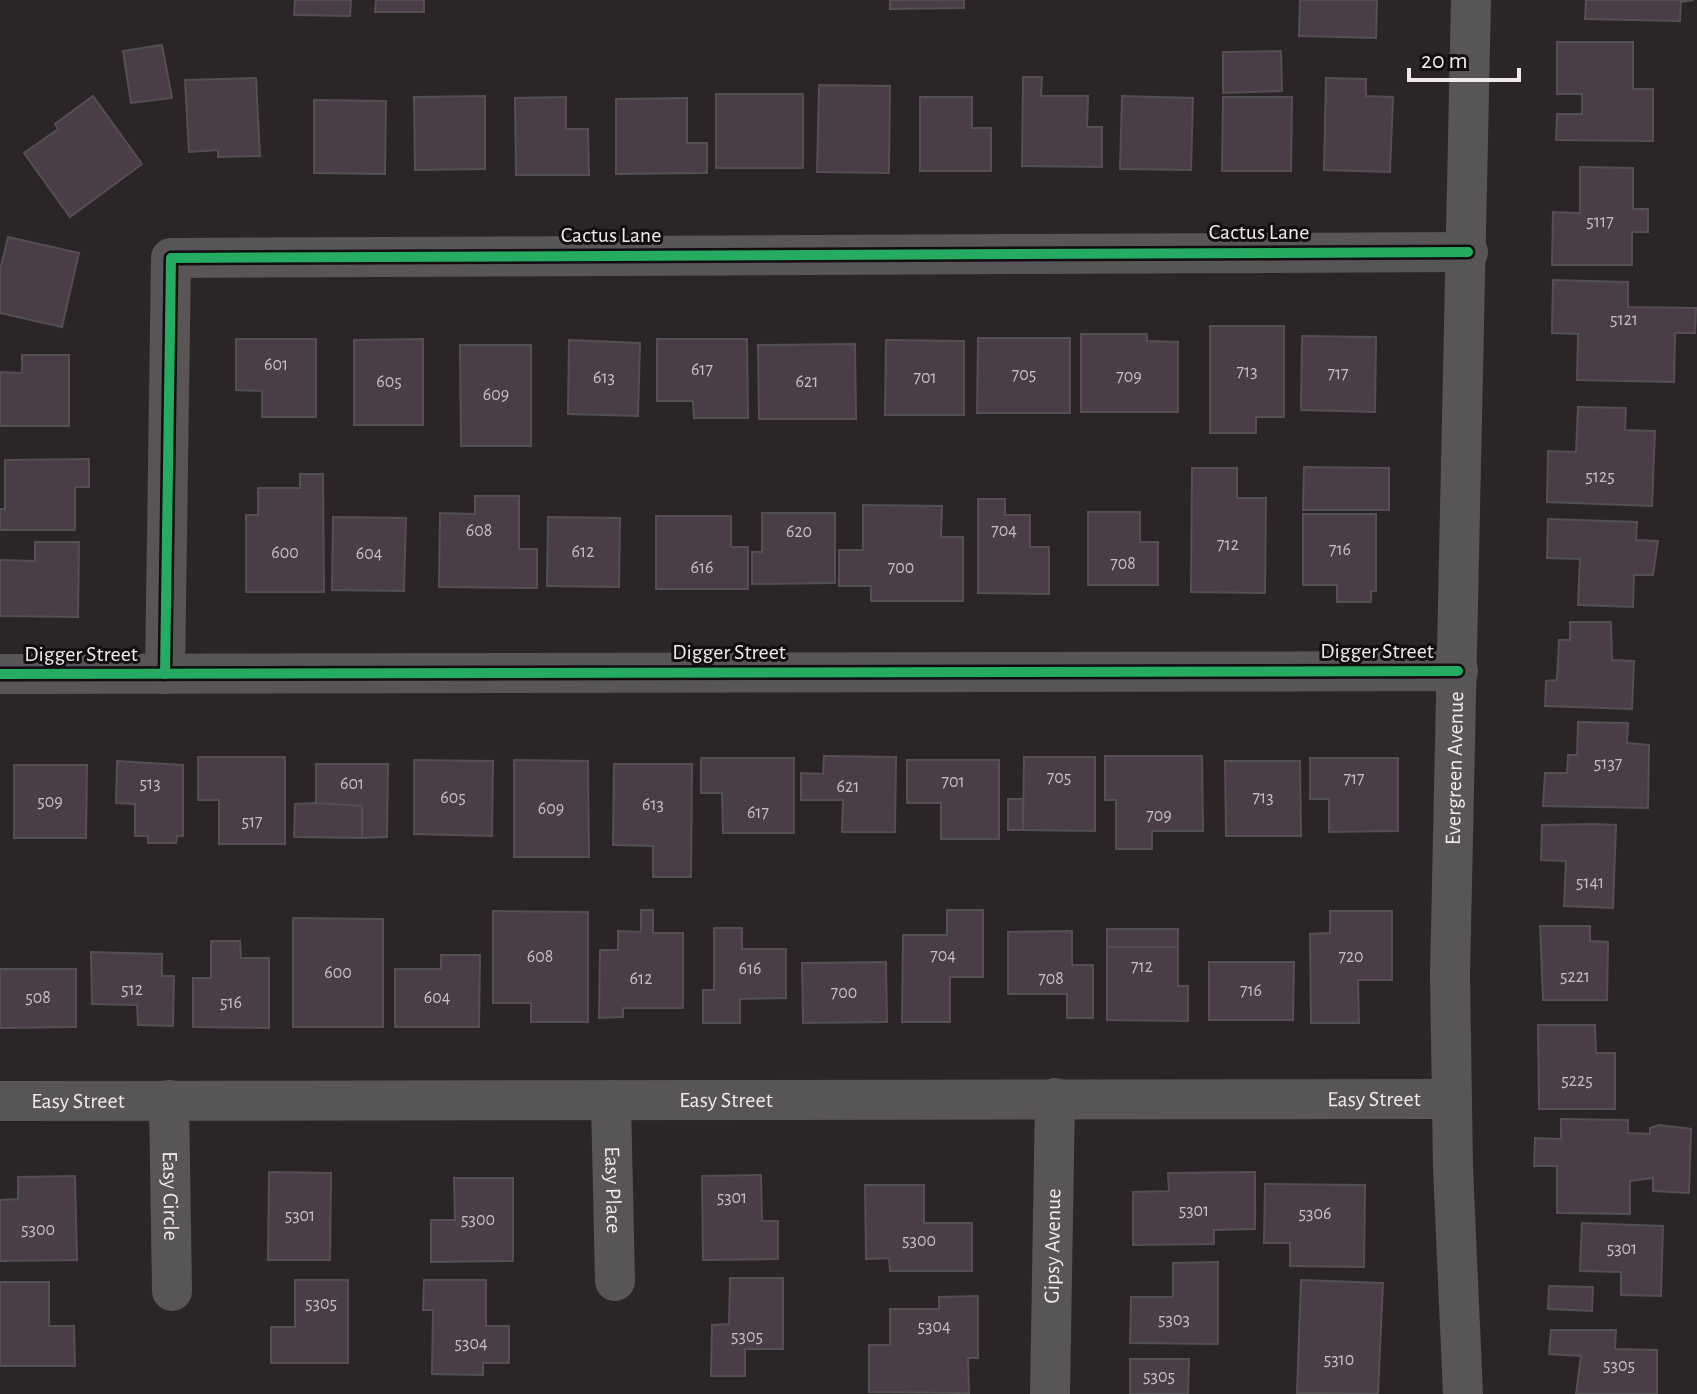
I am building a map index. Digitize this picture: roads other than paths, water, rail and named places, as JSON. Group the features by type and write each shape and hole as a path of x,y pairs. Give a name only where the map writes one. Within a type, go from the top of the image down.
{"street":[{"name":"Evergreen Avenue","path":"1463,1394 1451,1099 1471,0"},
{"name":"Cactus Lane","path":"165,674 171,258 1468,252"},
{"name":"Digger Street","path":"0,674 1458,671"},
{"name":"Gipsy Avenue","path":"1050,1394 1055,1098"},
{"name":"Easy Street","path":"0,1101 1451,1099"},
{"name":"Easy Circle","path":"169,1100 172,1291"},
{"name":"Easy Place","path":"611,1100 615,1281"}]}
